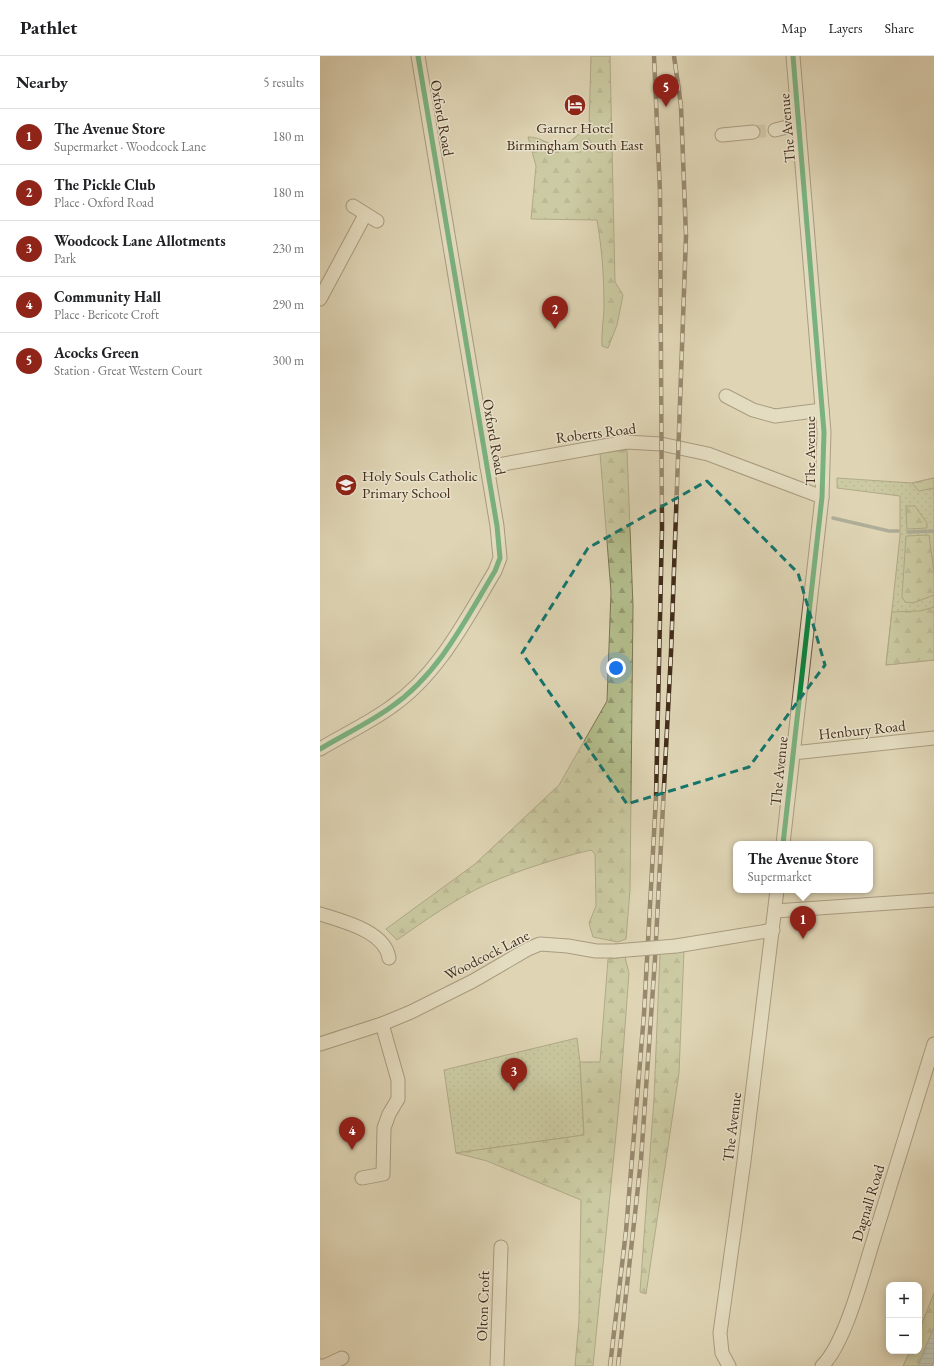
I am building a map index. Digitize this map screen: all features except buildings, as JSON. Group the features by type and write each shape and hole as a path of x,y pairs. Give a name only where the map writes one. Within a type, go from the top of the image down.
{"street":[{"name":"Oxford Road","path":"320,749 391,707 430,671 451,643 495,571 500,558 500,545 418,56"},
{"name":"The Avenue","path":"783,841 822,497 824,457 822,410 793,56"},
{"path":"775,130 799,124"},
{"path":"722,135 753,132"},
{"path":"353,206 377,221"},
{"path":"320,299 365,214"},
{"path":"726,396 753,410 775,416 822,410"},
{"name":"Roberts Road","path":"487,468 626,442 661,444 708,454 822,497"},
{"name":"Henbury Road","path":"793,753 934,738"},
{"name":"The Avenue","path":"729,1366 722,1353 720,1333 744,1161 778,893"},
{"path":"775,911 934,900"},
{"path":"320,914 357,926 377,938 388,950 389,958"},
{"name":"Woodcock Lane","path":"320,1044 382,1024 411,1012 540,944 568,946 596,951 615,951 676,946 773,930"},
{"path":"362,1178 383,1174 384,1128 389,1114 398,1099 398,1080 382,1024"},
{"name":"Dagnall Road","path":"822,1366 832,1355 839,1342 860,1281 934,1044"},
{"name":"Olton Croft","path":"497,1366 501,1247"},
{"path":"320,1366 325,1366 342,1358"}],"highlighted area":[{"path":"707,481 798,573 825,665 749,767 627,804 522,653 588,548"}],"green space":[{"path":"591,56 610,56 615,282 623,295 617,325 608,348 602,346 604,284 597,220 531,219 536,166 528,137 537,138 562,148 589,126"},
{"path":"627,450 633,606 630,890 626,939 618,942 593,937 589,923 596,906 595,854 591,850 539,865 487,884 452,903 397,940 386,929 475,864 559,785 607,701 611,592 600,453"},
{"path":"837,478 912,483 934,478 934,660 886,665 900,536 900,496 837,488"},
{"path":"934,478 934,488 919,491 912,483"},
{"path":"906,506 915,506 927,523 927,528 907,529"},
{"path":"929,535 934,573 934,595 913,603 905,602 902,597 906,536"},
{"path":"934,607 934,660 886,665 892,612 920,611"},
{"path":"684,950 679,1073 646,1294 640,1292 654,1098 660,953"},
{"path":"625,957 629,973 620,1094 593,1366 575,1366 579,1320 581,1200 487,1161 456,1153 584,1135 580,1062 600,1062 608,959"},
{"path":"577,1038 580,1062 584,1135 456,1153 444,1070"},
{"path":"934,1293 934,1327 918,1366 903,1366 909,1354 922,1354 922,1323"}],"water":[{"path":"934,1327 934,1361 932,1366 918,1366"}],"waterway":[{"path":"833,518 889,531 898,531"},
{"path":"908,532 934,531"}],"tunnel":[{"path":"753,132 775,130"}],"railway":[{"path":"610,1366 626,1231 644,1014 656,797 662,528 660,192 654,56"},
{"path":"618,1366 641,1160 655,959 671,653 686,236 681,106 674,56"}],"cycle path":[{"path":"320,749 383,713 408,694 423,679 450,645 495,571 500,558 497,526 418,56"},
{"path":"783,841 822,497 824,432 793,56"}],"place":[{"name":"Garner Hotel Birmingham South East","path":"575,105"},
{"name":"Acocks Green","path":"666,107"},
{"name":"The Pickle Club","path":"555,329"},
{"name":"Holy Souls Catholic Primary School","path":"346,485"},
{"name":"The Avenue Store","path":"803,939"},
{"name":"Woodcock Lane Allotments","path":"514,1091"},
{"name":"Community Hall","path":"352,1150"}]}
